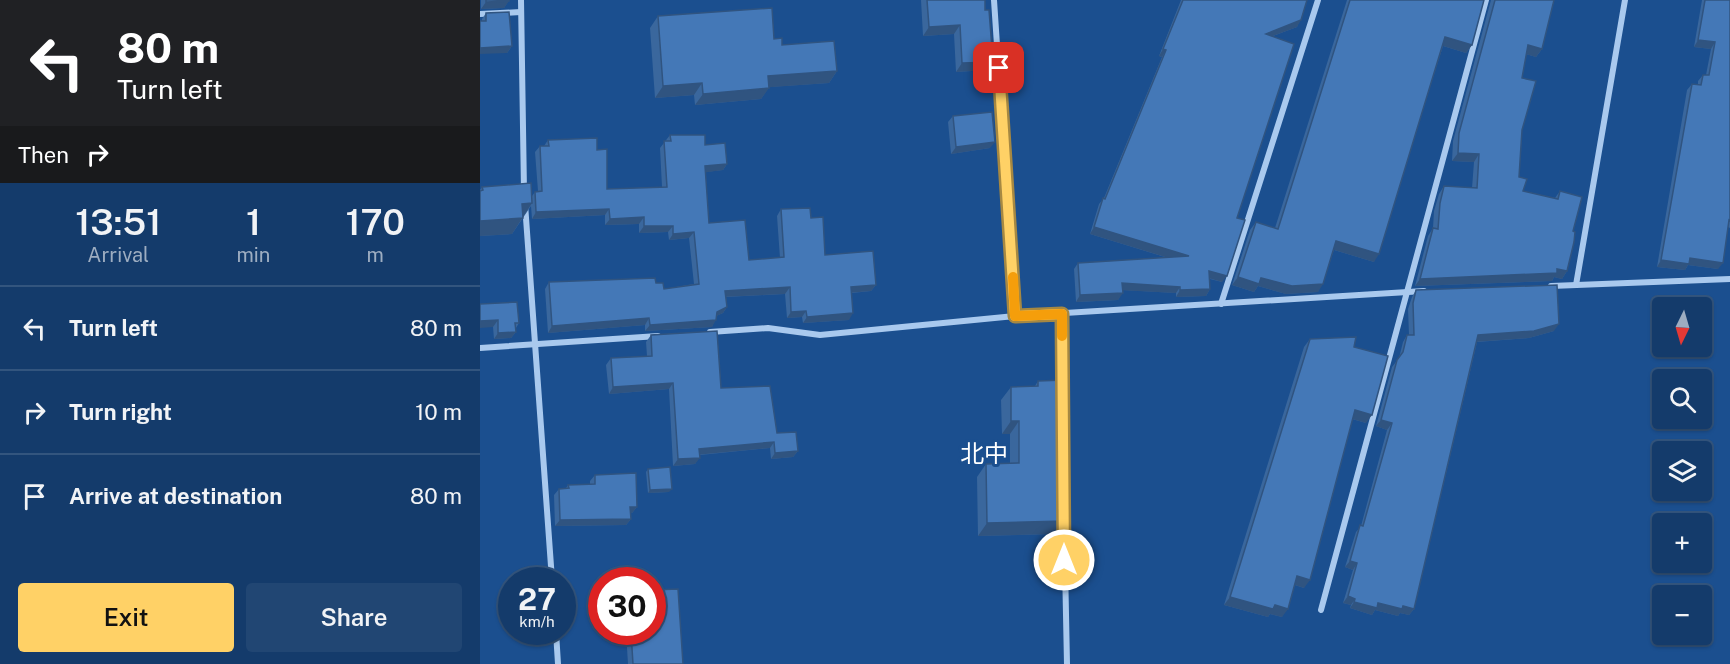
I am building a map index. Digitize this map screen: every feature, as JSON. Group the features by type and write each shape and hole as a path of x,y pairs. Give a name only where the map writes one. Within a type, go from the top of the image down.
{"street":[{"path":"521,0 523,171 551,567"},
{"path":"994,0 1015,316"},
{"path":"1221,304 1318,0"},
{"path":"1321,610 1486,0"},
{"path":"1576,285 1625,0"},
{"path":"480,14 521,12"},
{"path":"1540,287 1730,279"},
{"path":"698,333 768,328 820,335 1015,316 1432,291"},
{"path":"1062,314 1063,396"},
{"path":"480,348 663,335"},
{"path":"1063,431 1066,664"},
{"path":"557,645 558,664"}],"building":[{"path":"486,0 509,0 509,1 486,2"},
{"path":"927,0 985,0 985,10 989,10 993,62 962,63 960,25 929,27"},
{"path":"1183,0 1307,0 1301,20 1266,34 1294,44 1237,218 1245,220 1227,276 1209,271 1210,289 1180,290 1180,287 1122,283 1123,293 1080,295 1078,263 1189,256 1094,227 1103,198 1105,199 1166,50 1163,49"},
{"path":"1350,0 1484,0 1472,45 1445,37 1379,254 1336,241 1323,284 1292,286 1261,278 1259,284 1238,277 1256,222 1278,229"},
{"path":"1495,0 1554,0 1542,49 1528,45 1522,78 1536,81 1522,130 1519,177 1527,179 1523,191 1558,199 1560,191 1582,197 1573,231 1575,232 1574,242 1567,271 1557,269 1557,273 1420,279 1433,228 1438,229 1444,186 1477,188 1479,154 1458,153 1459,133"},
{"path":"1705,0 1730,0 1730,221 1723,263 1690,258 1689,264 1661,260 1692,84 1701,85 1703,75 1709,75 1715,42 1698,40"},
{"path":"772,8 774,39 782,38 782,45 834,41 837,71 768,76 769,88 703,94 702,83 663,86 658,16"},
{"path":"509,12 512,46 480,48 480,21 486,21 486,13"},
{"path":"992,112 995,142 956,147 953,116"},
{"path":"670,135 705,135 705,145 725,143 727,164 705,166 709,223 745,220 749,260 784,257 781,209 810,208 811,218 823,217 825,255 873,251 876,285 851,287 853,313 807,317 806,311 791,312 790,287 725,291 727,307 717,312 716,320 650,325 649,318 552,326 549,282 655,278 656,283 663,283 664,289 699,284 694,232 673,234 673,226 644,226 644,217 610,219 609,209 536,212 535,192 542,191 540,146 549,146 548,140 597,138 597,150 607,149 607,189 667,187 664,141 671,141"},
{"path":"531,183 532,203 522,204 523,218 480,221 482,187"},
{"path":"1557,285 1559,324 1534,331 1478,335 1414,609 1403,606 1402,609 1378,603 1377,608 1354,602 1355,599 1348,596 1357,563 1350,561 1360,525 1363,526 1392,423 1381,420 1397,360 1403,352 1407,335 1414,335 1413,303 1416,290"},
{"path":"517,302 519,323 515,323 516,332 498,333 498,320 480,321 480,304"},
{"path":"717,331 721,388 770,386 777,433 796,432 798,451 775,453 774,442 699,449 700,458 678,459 673,383 613,387 611,358 652,356 651,335"},
{"path":"1356,337 1354,347 1388,356 1372,415 1355,410 1310,580 1297,576 1288,609 1275,605 1273,609 1230,597 1310,339"},
{"path":"1065,380 1067,447 1061,447 1061,481 1067,481 1068,497 1064,497 1064,521 987,523 986,464 1019,463 1019,421 1011,421 1011,387 1038,386 1038,381"},
{"path":"670,467 672,489 650,490 648,469"},
{"path":"636,473 637,507 630,507 631,519 560,520 559,489 569,488 568,485 595,484 595,475"},
{"path":"666,589 678,589 683,664 633,664 632,645 666,645"}],"slow traffic":[{"path":"1013,277 1015,316 1062,314 1062,336"}],"district":[{"name":"北中","path":"984,454"}],"route":[{"path":"999,68 1015,316 1062,314 1064,560"}]}
